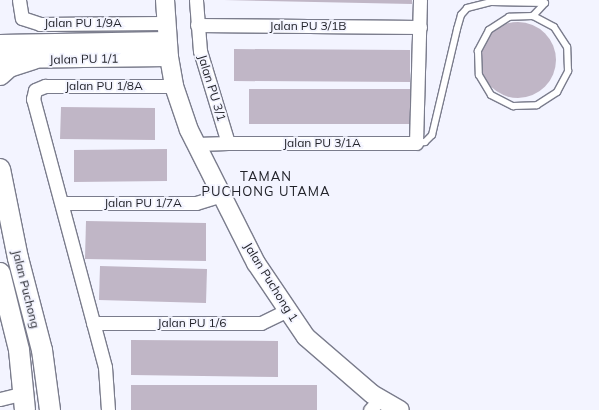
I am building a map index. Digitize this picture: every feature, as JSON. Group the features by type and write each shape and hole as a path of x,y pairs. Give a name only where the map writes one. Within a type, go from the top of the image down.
{"main road":[{"path":"0,75 9,67 34,59"},
{"name":"Jalan Puchong","path":"0,169 17,251 42,350 50,410"},
{"name":"Jalan Puchong","path":"0,273 19,350 24,402"}],"street":[{"name":"Jalan PU 1/9A","path":"19,0 22,18 40,24 164,22"},
{"name":"Jalan Puchong 1","path":"165,0 164,22 174,86 196,144 256,263 306,337 375,404 400,410"},
{"name":"Jalan PU 3/1","path":"196,0 200,51 228,143"},
{"path":"416,143 420,0"},
{"name":"Jalan PU 3/1B","path":"197,25 420,27"},
{"name":"Jalan PU 1/1","path":"0,44 168,49"},
{"name":"Jalan PU 1/1","path":"0,59 34,59 168,49"},
{"name":"Jalan PU 1/8A","path":"63,203 33,100 35,90 45,86 174,86"},
{"path":"196,144 228,143"},
{"name":"Jalan PU 3/1A","path":"228,143 416,143"},
{"name":"Jalan PU 1/7A","path":"63,203 196,203 222,195"},
{"path":"63,203 105,368 108,410"},
{"name":"Jalan PU 1/6","path":"93,323 261,323 288,310"},
{"path":"0,399 24,402"}],"lane":[{"path":"533,16 544,1"},
{"path":"416,143 425,142 432,135 457,29 461,15 467,8 491,2 544,1"},
{"path":"533,16 554,27 567,47 568,71 557,92 537,105 513,106 491,95 479,75 478,51 489,30 509,17 533,16"}],"building":[{"path":"224,0 412,0 412,4"},
{"path":"518,22 532,25 545,33 553,46 556,60 553,74 545,87 532,95 518,98 504,95 491,87 483,74 480,60 483,46 491,33 504,25"},
{"path":"234,49 410,50 410,82 234,81"},
{"path":"249,89 410,89 410,124 249,124"},
{"path":"61,107 155,108 155,140 60,139"},
{"path":"167,149 167,181 74,182 74,150"},
{"path":"86,221 206,223 206,261 85,259"},
{"path":"100,266 207,269 206,303 99,300"},
{"path":"131,340 278,341 278,377 131,375"},
{"path":"131,385 317,385 317,410 131,410"}],"district":[{"name":"TAMAN PUCHONG UTAMA","path":"266,184"}]}
